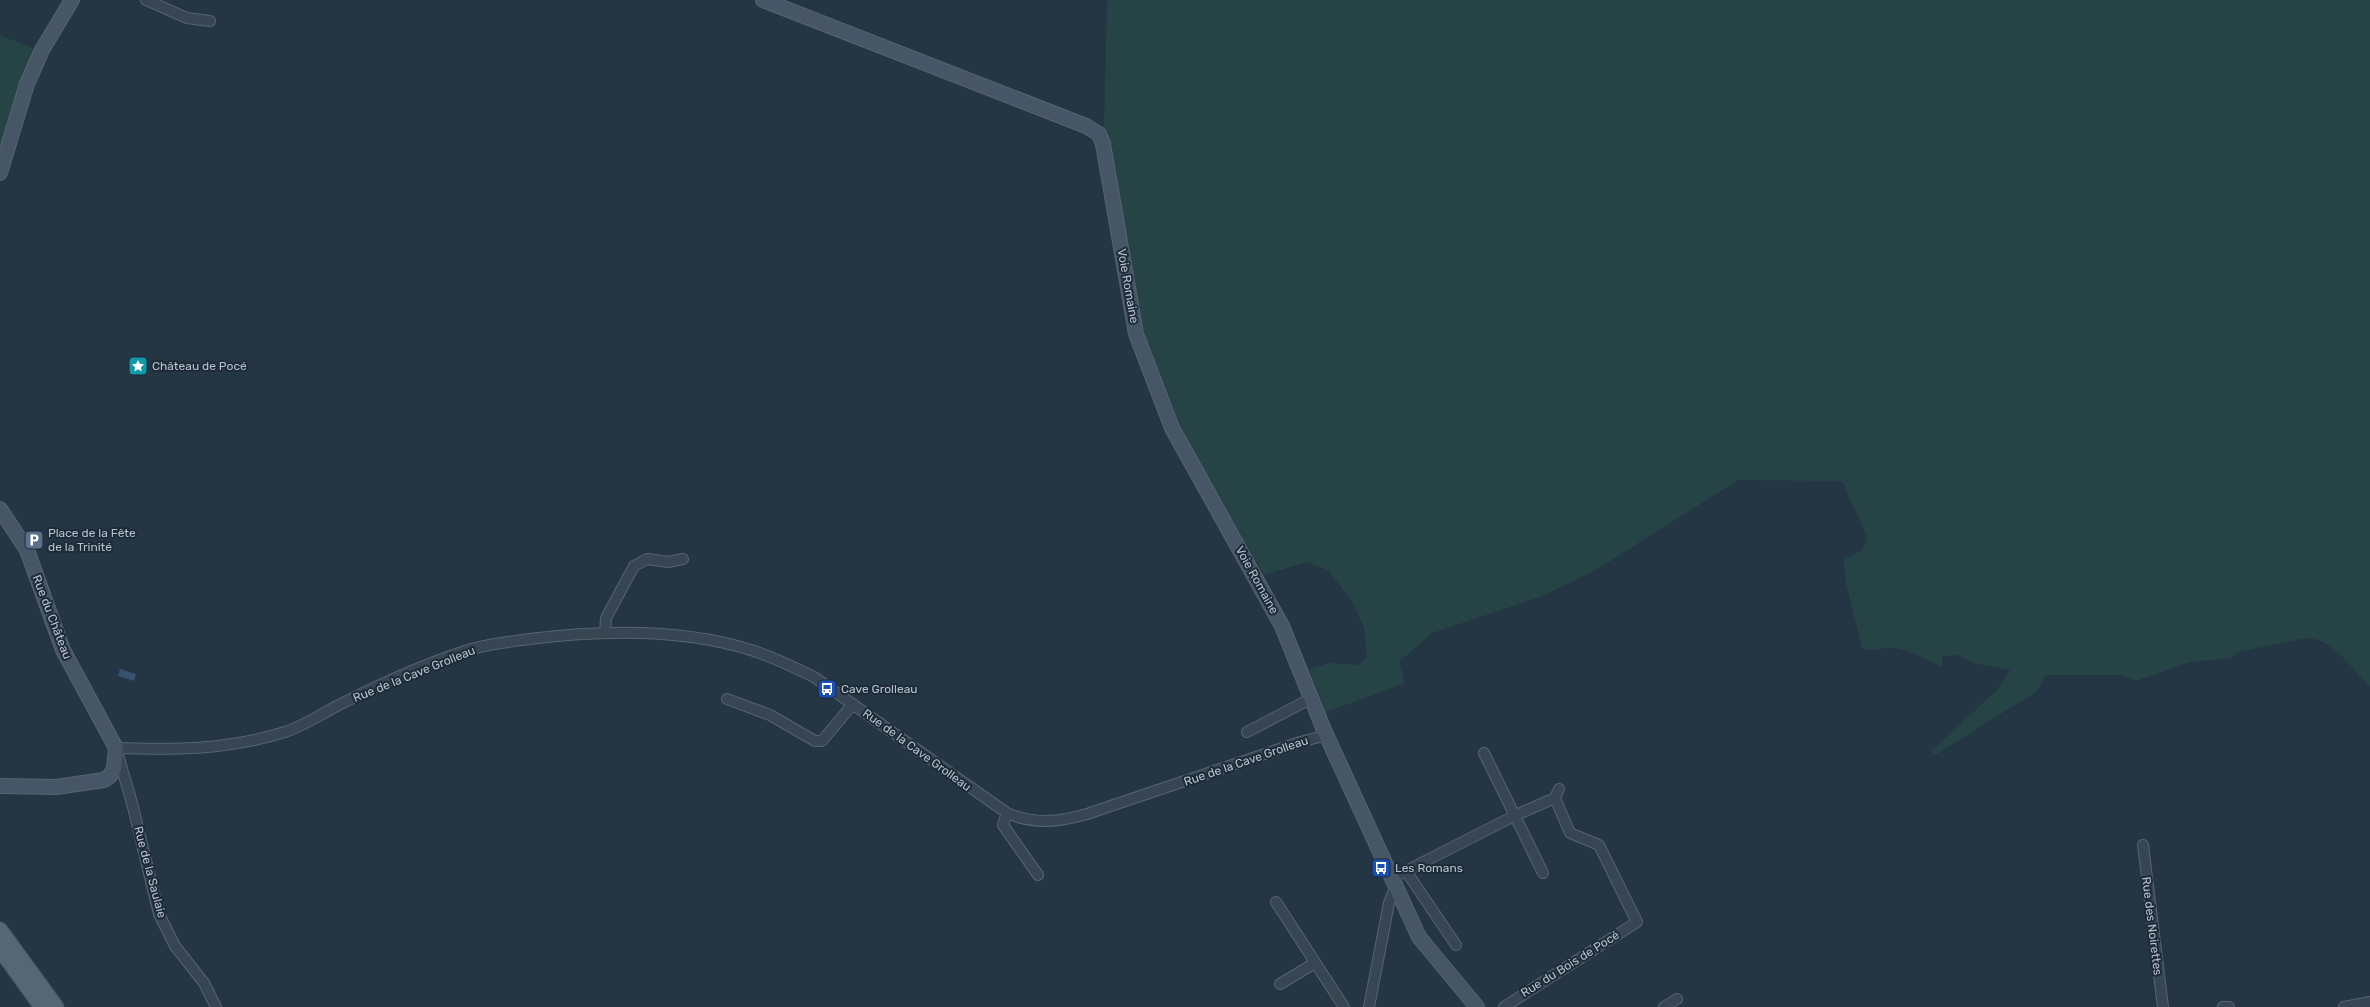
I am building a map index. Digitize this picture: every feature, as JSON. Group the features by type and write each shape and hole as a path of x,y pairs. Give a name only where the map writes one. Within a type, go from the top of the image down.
{"main road":[{"path":"0,930 56,1007"},
{"path":"0,949 42,1007"}],"street":[{"path":"0,173 27,84 42,50 72,0"},
{"path":"146,0 187,18 210,21"},
{"name":"Voie Romaine","path":"763,0 1095,131 1103,144 1134,323 1151,376 1186,454 1279,619 1327,735 1399,879 1419,937 1478,1007"},
{"name":"Rue du Château","path":"0,511 27,550 63,650 116,748"},
{"path":"605,633 606,618 634,566 647,559 668,562 683,559"},
{"name":"Rue de la Cave Grolleau","path":"116,748 176,750 217,748 287,732 373,688 466,651 509,642 559,635 605,633 696,637 751,650 785,663 814,677 1007,814 1022,820 1061,821 1327,735"},
{"path":"1247,732 1312,698"},
{"path":"727,699 770,715 815,741 822,741 853,704"},
{"path":"0,786 56,787 104,780 110,776 114,769 116,748"},
{"name":"Rue de la Saulaie","path":"116,748 132,803 160,914 175,946 204,983 216,1007"},
{"path":"1484,753 1516,815 1543,873"},
{"name":"Rue du Bois de Pocé","path":"1504,1007 1637,922 1599,845 1570,833 1557,793 1516,815"},
{"path":"1007,814 1003,825 1038,875"},
{"path":"1369,1007 1389,903 1399,879 1516,815"},
{"name":"Rue des Noirettes","path":"2143,845 2163,1007"},
{"path":"1399,879 1456,945"},
{"path":"1276,902 1344,1007"},
{"path":"1280,984 1315,963"},
{"path":"1664,1007 1677,999"},
{"path":"2344,1007 2370,1002"},
{"path":"2223,1007 2229,1007"}],"green space":[{"path":"1107,0 2370,0 2370,687 2342,656 2333,649 2316,639 2307,638 2237,652 2231,658 2190,662 2136,681 2119,675 2045,675 2037,691 1935,755 1931,751 1997,690 2010,670 1975,663 1957,655 1943,656 1941,667 1899,649 1889,648 1870,650 1862,648 1846,583 1843,560 1859,552 1864,546 1867,537 1842,481 1738,480 1596,570 1540,597 1432,633 1399,662 1405,683 1326,712 1309,669 1329,663 1358,665 1367,657 1364,628 1353,603 1328,570 1307,562 1264,575 1187,440 1160,385 1135,303 1104,127"},
{"path":"0,35 35,49 0,154"}],"water":[{"path":"120,669 136,674 134,681 118,676"}],"place":[{"name":"Château de Pocé","path":"138,366"},
{"name":"Place de la Fête de la Trinité","path":"34,540"},
{"name":"Cave Grolleau","path":"827,689"},
{"name":"Les Romans","path":"1381,868"}]}
